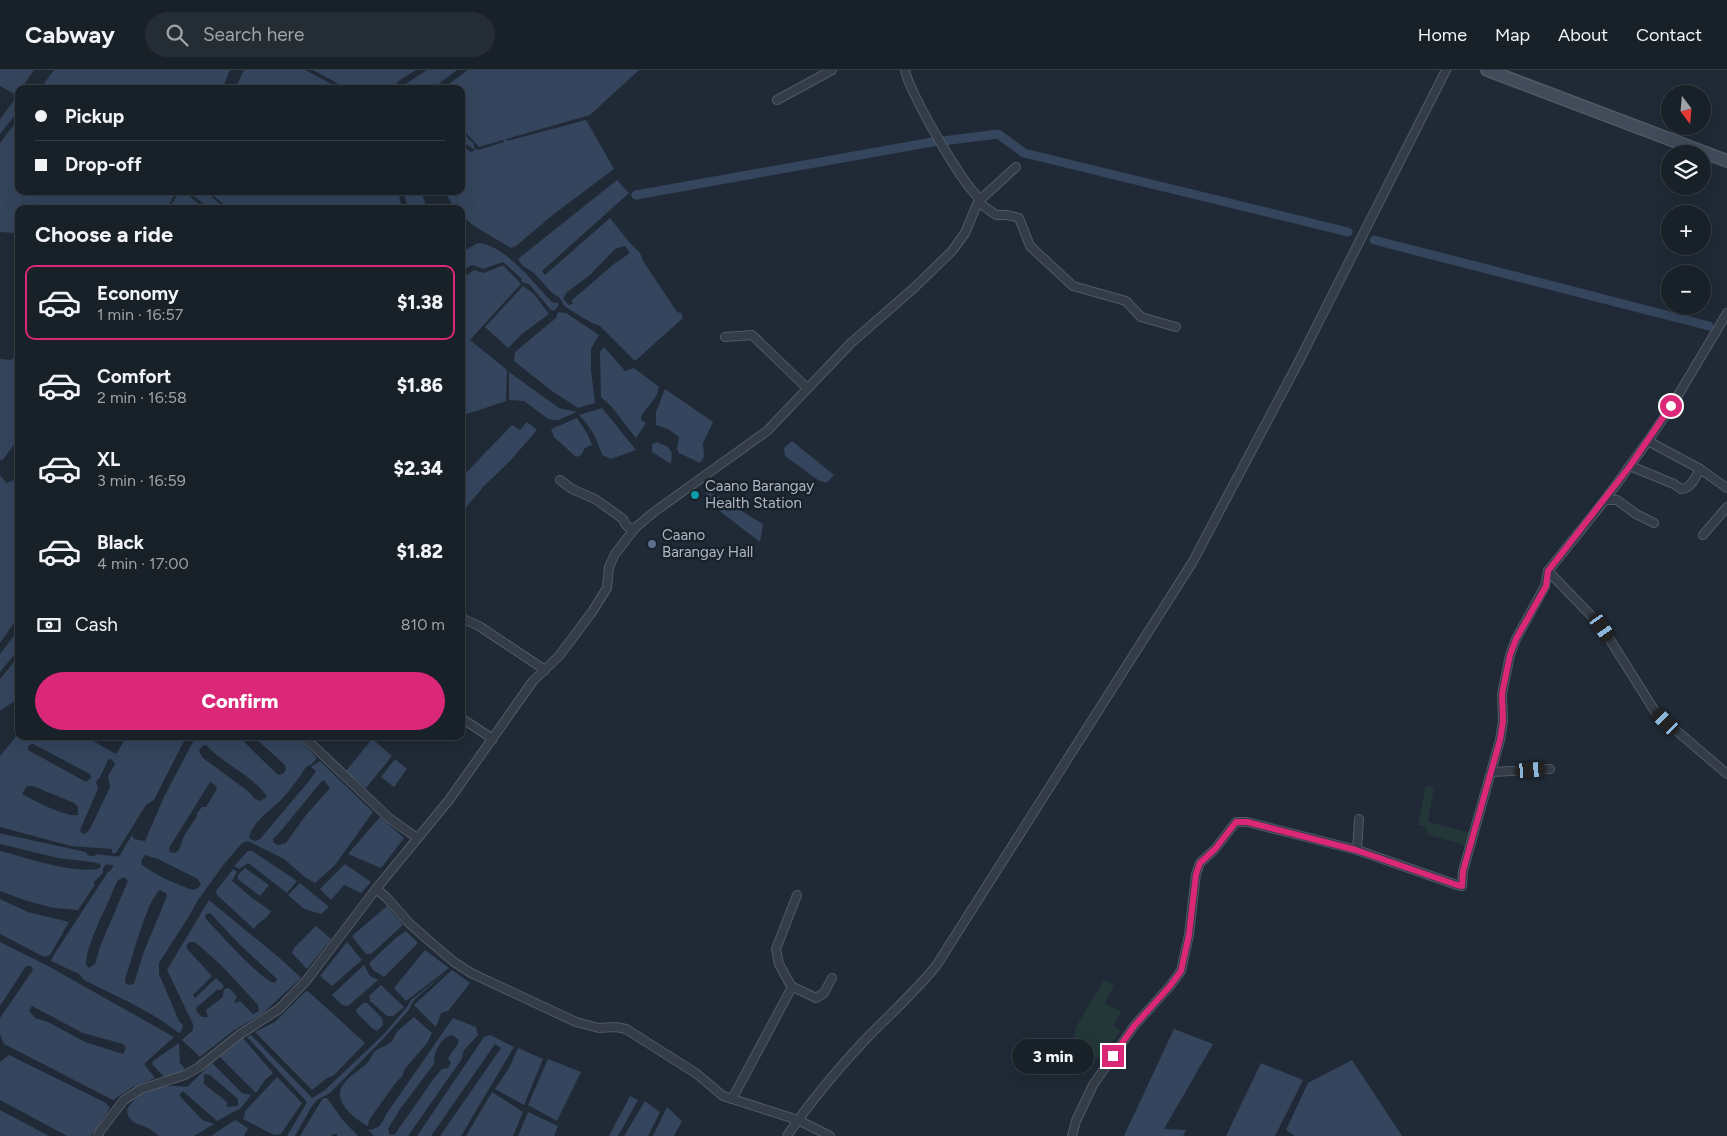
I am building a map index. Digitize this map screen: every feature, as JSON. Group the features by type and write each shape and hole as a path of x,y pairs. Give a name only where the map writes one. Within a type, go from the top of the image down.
{"main road":[{"path":"1487,70 1727,161"}],"street":[{"path":"777,100 832,70"},
{"path":"905,70 908,84 949,157 979,201 996,215 1019,218 1030,246 1073,286 1126,301 1141,317 1176,327"},
{"path":"787,1136 835,1073 912,994 936,966 1188,571 1298,363 1446,70"},
{"path":"98,1136 124,1100 141,1089 185,1076 199,1067 239,1034 279,1009 306,981 376,889 449,800 533,681 559,656 597,604 607,588 609,567 615,554 635,528 654,512 767,431 851,343 915,287 952,251 965,233 979,201 1016,168"},
{"path":"1072,1136 1085,1099 1093,1085 1134,1026 1181,971 1189,935 1196,874 1200,863 1215,849 1236,822 1247,822 1356,850 1462,886 1463,871 1502,731 1502,694 1510,655 1516,639 1546,586 1548,571 1605,500 1648,441 1727,312"},
{"path":"725,337 752,336 807,388"},
{"path":"1648,441 1700,469 1727,488"},
{"path":"1630,466 1674,484 1681,489 1685,489 1690,485 1700,469"},
{"path":"560,480 572,489 595,499 623,518 624,524 628,527 635,528"},
{"path":"1605,500 1617,500 1636,514 1654,522"},
{"path":"1703,535 1727,507"},
{"path":"1548,571 1602,627 1656,713 1727,774"},
{"path":"465,620 479,626 545,670"},
{"path":"465,721 493,739"},
{"path":"307,740 389,818 417,838"},
{"path":"1492,772 1550,769"},
{"path":"1356,850 1359,819"},
{"path":"376,889 427,939 454,962 472,973 576,1022 599,1028 616,1027 626,1029 697,1074 724,1096 798,1120 830,1136"},
{"path":"797,895 776,949 779,964 791,986 816,998 824,993 832,978"},
{"path":"732,1099 791,986"}],"green space":[{"path":"1426,786 1434,787 1428,822 1471,833 1469,846 1428,835 1425,826 1418,825"},
{"path":"1104,980 1114,985 1105,1003 1121,1012 1113,1026 1121,1031 1100,1059 1073,1044 1076,1027"}],"water":[{"path":"0,70 34,70 24,85 15,85 15,94 0,86"},
{"path":"54,70 230,70 224,85 43,85"},
{"path":"244,70 305,70 333,85 237,85"},
{"path":"313,70 416,70 395,85 341,85"},
{"path":"427,70 457,70 437,85 404,85"},
{"path":"468,70 639,70 590,115 506,139 507,141 586,120 614,169 511,248 474,226 465,218 465,205 452,205 447,195 465,195 465,148 471,152 475,150 465,144 465,135 474,144 474,148 478,150 504,142 503,140 479,147 465,132 465,85 447,85"},
{"path":"15,99 15,115 0,134 0,119"},
{"path":"15,123 15,195 174,195 169,205 15,205 15,233 0,232 0,143"},
{"path":"617,180 629,193 542,271 545,275 610,218 640,253 643,261 683,318 635,361 600,326 564,306 560,298 551,292 534,273 523,266 518,259","holes":["625,246 630,253 614,264 572,300 573,304 569,305 563,299 567,292 590,275 615,249"]},
{"path":"177,195 188,195 200,205 171,205"},
{"path":"193,195 210,195 221,205 205,205"},
{"path":"213,195 399,195 401,205 224,205"},
{"path":"405,195 422,195 426,205 407,205"},
{"path":"478,243 499,251 518,266 552,302 559,305 554,311 550,309 530,285 522,282 521,278 503,262 483,269 472,265 465,269 465,251"},
{"path":"504,266 521,284 470,340 507,370 506,401 465,415 465,275 474,270 484,273"},
{"path":"523,286 534,294 549,314 522,334 508,348 485,327"},
{"path":"558,312 566,313 599,335 591,349 591,370 595,403 578,408 552,391 514,361 515,352 556,318"},
{"path":"604,347 625,371 634,368 659,387 657,395 641,416 641,420 646,423 636,438 611,406 601,397 600,352"},
{"path":"15,357 15,443 2,461 0,459 0,359 11,360"},
{"path":"509,372 559,408 577,412 558,420 553,420 547,418 524,401 509,400"},
{"path":"665,389 713,422 703,443 704,457 700,463 679,453 677,449 679,437 668,429 656,425 656,412"},
{"path":"602,408 636,450 611,459 602,455 593,434 579,415"},
{"path":"577,418 592,445 585,448 581,455 576,457 554,437 551,429"},
{"path":"527,422 537,430 465,508 465,474 512,425 520,430"},
{"path":"792,441 834,475 826,483 818,480 785,456 784,448"},
{"path":"657,442 668,447 672,453 671,464 652,452 652,444"},
{"path":"0,475 6,483 15,480 15,622 0,643"},
{"path":"707,492 714,494 763,524 760,542 704,499"},
{"path":"15,634 15,654 0,672 0,654"},
{"path":"15,661 15,701 0,711 0,679"},
{"path":"15,738 15,740 93,740 116,754 125,740 184,740 154,800 146,805 116,853 112,853 112,849 71,846 0,827 0,756","holes":["33,744 90,774 91,778 86,782 28,750 29,745","111,759 115,764 108,776 110,787 90,829 82,834 80,830 98,789 96,782 108,760","27,786 33,786 74,803 78,807 78,815 66,814 22,794"]},
{"path":"194,740 242,740 278,775 283,774 286,770 285,765 257,740 300,740 317,758 306,767 283,798 253,828 249,838 254,841 260,839 309,781 316,771 311,767 320,761 373,812 335,865 315,883 306,878 284,859 248,841 242,843 198,900 159,963 159,974 179,1021 183,1025 179,1033 145,1011 84,980 79,974 51,961 132,835 134,839 145,841 164,797","holes":["206,745 246,776 267,797 260,801 255,799 249,792 203,758 199,751 202,746","324,780 330,788 306,815 286,843 278,845 274,843 273,839","210,782 215,785 217,789 206,807 202,807 197,813 184,836 179,850 175,853 170,852 169,848","145,855 158,859 198,879 201,884 193,890 154,873 142,865 141,861","124,877 128,881 101,944 95,964 89,968 86,965 89,947 118,880","160,890 166,893 167,896 143,954 134,984 129,985 126,984 125,979 140,931 155,896"]},
{"path":"371,740 392,756 366,788 346,771"},
{"path":"395,759 407,769 394,787 381,777"},
{"path":"380,817 404,838 381,868 348,854"},
{"path":"0,836 60,852 109,858 103,873 94,882 94,886 78,910 54,908 0,891 0,851 74,869 98,869 101,866 99,863 58,858 0,844"},
{"path":"248,851 252,851 297,881 287,893 248,863 239,869 234,866"},
{"path":"345,864 371,882 361,893 344,885 331,900 320,889"},
{"path":"245,868 269,885 260,896 238,879 238,875"},
{"path":"233,869 237,872 232,881 271,911 254,929 217,895 216,891"},
{"path":"300,883 329,907 321,914 304,909 288,895"},
{"path":"0,899 28,912 69,922 50,955 44,957 0,934"},
{"path":"209,900 301,978 262,1014 233,1031 200,1057 182,1040 193,1030 193,1024 167,970","holes":["210,913 240,945 277,979 275,983 260,974 229,944 205,918 206,914","189,942 195,942 221,965 258,1005 259,1011 253,1014 240,1001 234,1002 237,997 229,988 224,989 223,997 206,1010 208,1017 202,1017 196,1008 224,986 216,978 195,998 193,995 212,976 189,951 186,946"]},
{"path":"387,906 403,925 371,954 366,954 352,936"},
{"path":"316,926 331,939 307,969 292,953 294,948"},
{"path":"406,931 418,943 384,977 373,970 369,963"},
{"path":"0,942 48,966 174,1037 144,1064 155,1078 133,1087 113,1100 4,1044 0,1034 0,1018 33,970 31,966 26,966 0,1006","holes":["32,1006 83,1033 123,1044 126,1048 123,1054 85,1042 48,1022 35,1018 29,1011"]},
{"path":"347,942 362,960 332,986 320,976"},
{"path":"425,950 449,968 406,1001 394,988"},
{"path":"364,965 370,976 378,980 348,1006 342,1005 332,995"},
{"path":"452,970 470,983 448,1011 441,1013 436,1027 414,1005"},
{"path":"447,971 414,1000 408,1011 383,1039 330,1093 317,1100 295,1136 287,1136 307,1102 247,1037 251,1035 312,1098 325,1090 384,1034 411,1000"},
{"path":"381,985 404,1007 393,1016 387,1016 370,1001 369,996"},
{"path":"306,991 365,1043 333,1076 327,1078 312,1090 255,1032 275,1022"},
{"path":"363,1003 367,1003 382,1018 383,1025 377,1031 357,1013 356,1010"},
{"path":"414,1017 432,1033 427,1043 404,1070 403,1075 369,1120 368,1126 352,1115 342,1103 340,1091 346,1081 368,1062 374,1052 391,1042 398,1031"},
{"path":"453,1018 476,1027 478,1035 464,1050 461,1060 408,1136 374,1136 368,1130 378,1127","holes":["452,1035 459,1040 448,1058 451,1063 448,1068 442,1069 435,1077 395,1134 390,1135 388,1129 400,1109 434,1064 436,1051 441,1042"]},
{"path":"1174,1029 1213,1044 1164,1129 1186,1130 1183,1136 1124,1136"},
{"path":"490,1035 514,1047 461,1136 440,1136 501,1048 495,1044 431,1136 417,1136 484,1037"},
{"path":"243,1038 273,1073 265,1080 256,1093 220,1057"},
{"path":"179,1043 180,1063 185,1069 180,1073 164,1077 152,1064 153,1061"},
{"path":"518,1048 543,1059 524,1105 495,1089 509,1068"},
{"path":"9,1055 106,1103 110,1108 91,1136 67,1136 0,1100 0,1062"},
{"path":"548,1059 581,1072 557,1121 528,1105"},
{"path":"1352,1060 1402,1136 1295,1136 1286,1130 1308,1083"},
{"path":"212,1063 242,1093 251,1095 241,1108 217,1121 183,1091 179,1095 202,1120 214,1124 194,1136 159,1136 148,1128 133,1122 128,1116 127,1109 146,1092 169,1086 187,1087","holes":["204,1074 210,1075 238,1099 238,1106 227,1107 227,1102 204,1084"]},
{"path":"1261,1063 1303,1080 1275,1136 1226,1136"},
{"path":"277,1077 302,1103 281,1134 274,1135 243,1119 246,1110"},
{"path":"492,1092 523,1112 513,1136 466,1136"},
{"path":"630,1096 638,1100 618,1136 609,1136"},
{"path":"323,1098 327,1098 341,1118 358,1136 337,1136 337,1134 333,1134 331,1136 300,1136"},
{"path":"645,1101 660,1112 648,1136 624,1136"},
{"path":"667,1107 682,1121 674,1136 653,1136"},
{"path":"0,1110 49,1136 0,1136"},
{"path":"528,1112 558,1126 554,1136 518,1136"},
{"path":"235,1120 248,1128 244,1136 211,1136"}],"waterway":[{"path":"943,141 998,134 1024,153 1348,232"},
{"path":"636,195 938,141"},
{"path":"1374,240 1709,326"},
{"path":"0,838 83,856"},
{"path":"98,859 127,862"}],"place":[{"name":"Caano Barangay Health Station","path":"695,495"},
{"name":"Caano Barangay Hall","path":"652,544"}],"route":[{"path":"1113,1056 1134,1026 1181,971 1189,935 1192,894 1200,863 1215,849 1236,822 1247,822 1356,850 1462,886 1463,871 1500,740 1503,721 1502,694 1510,655 1516,639 1536,600 1546,586 1548,571 1605,500 1671,406"}]}
